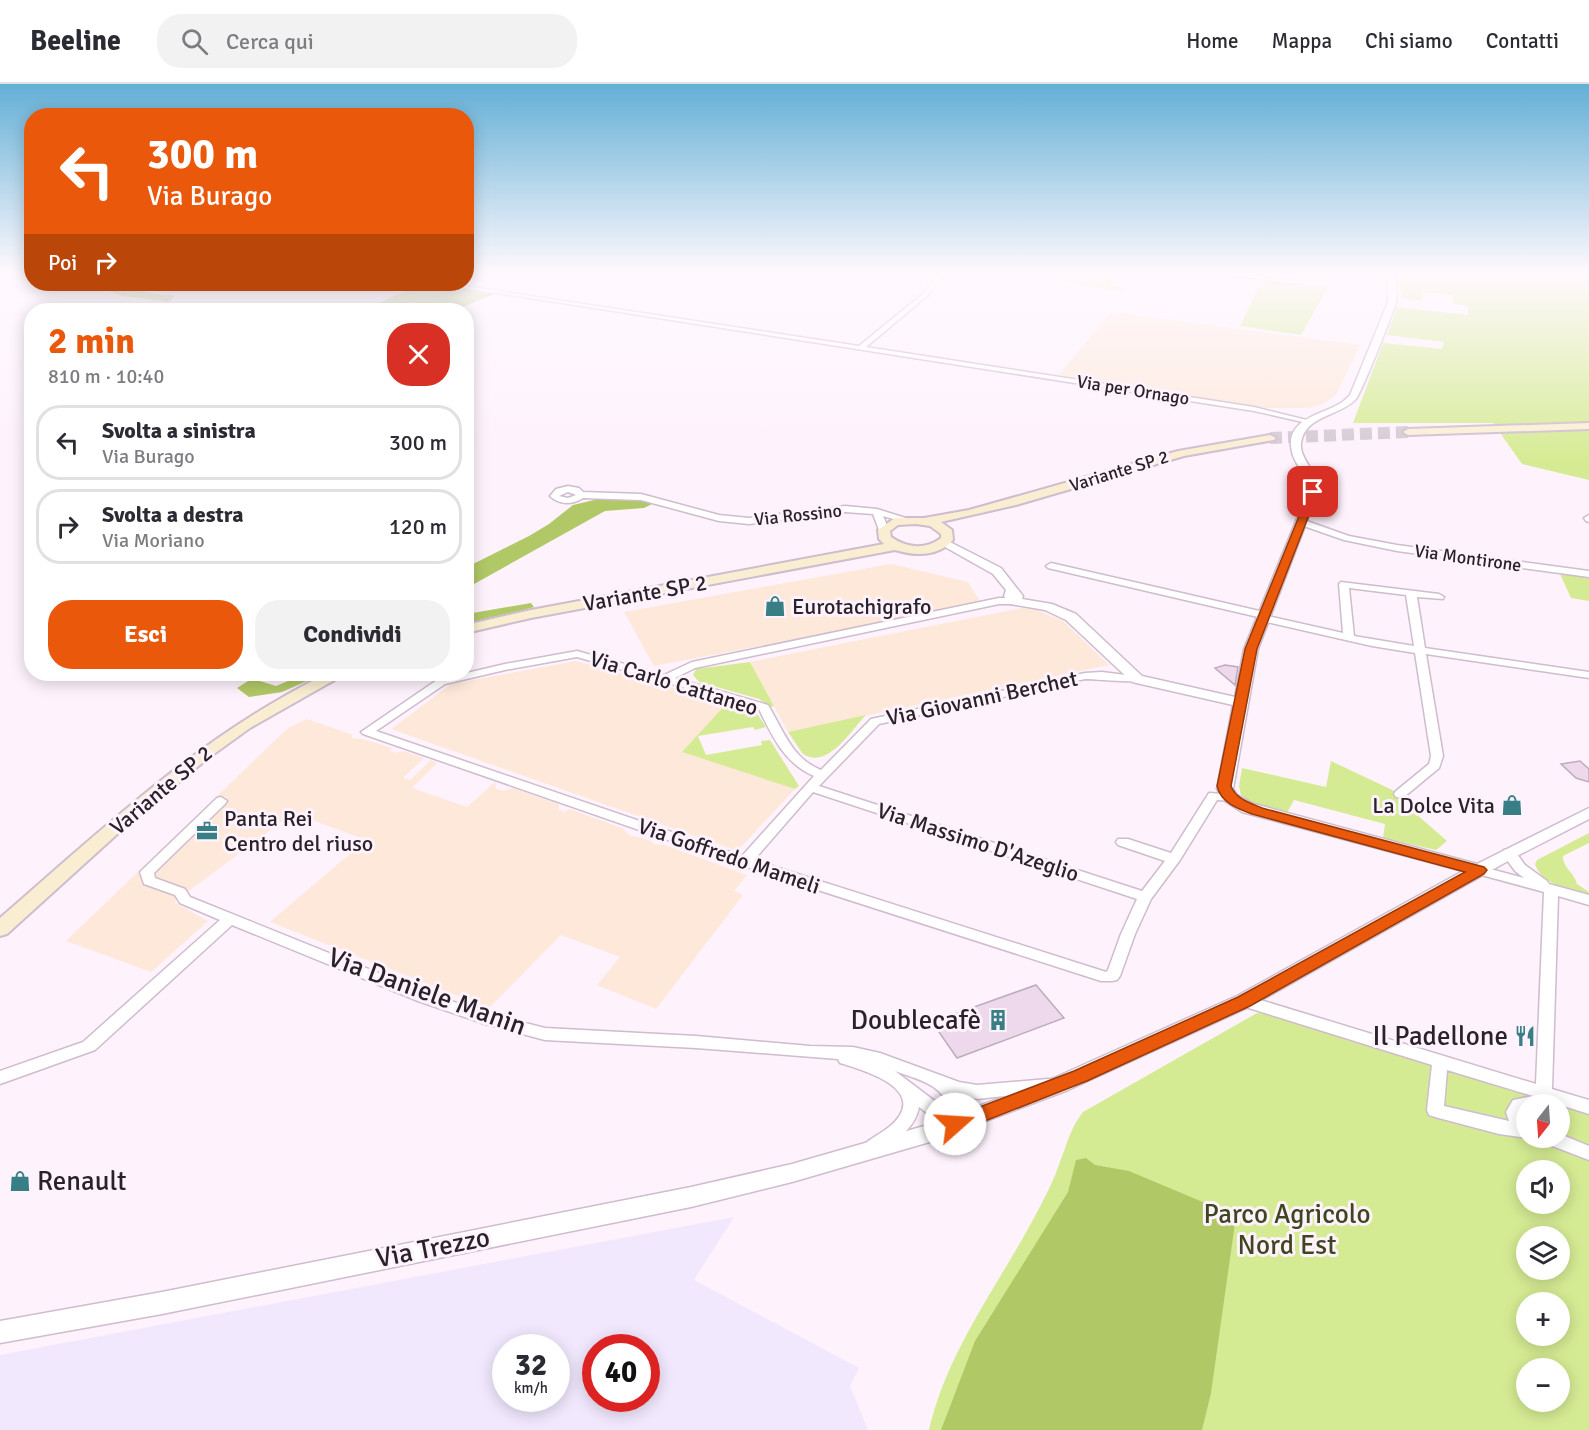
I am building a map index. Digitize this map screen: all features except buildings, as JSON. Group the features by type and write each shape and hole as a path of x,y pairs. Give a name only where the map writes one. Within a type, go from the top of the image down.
{"main road":[{"path":"1408,432 1589,426"},
{"name":"Variante SP 2","path":"823,560 883,532 890,524 907,520 925,521 970,514 1174,454 1216,444 1270,438"},
{"name":"Variante SP 2","path":"474,627 543,612 896,546 927,549 970,514"},
{"name":"Variante SP 2","path":"925,521 945,536"},
{"path":"883,532 889,543 896,546"},
{"name":"Variante SP 2","path":"0,929 198,758 265,711 323,681"}],"street":[{"name":"Via per Ornago","path":"788,337 1315,417"},
{"path":"861,348 874,337"},
{"path":"1378,337 1354,396 1343,406 1315,417 1296,446 1296,454 1311,476 1314,487 1251,649 1224,786 1231,798 1257,811 1589,900"},
{"name":"Via Rossino","path":"582,495 641,497 718,518 760,521 845,509 877,512 907,520"},
{"path":"877,512 883,532"},
{"name":"Via Montirone","path":"1299,527 1411,550 1589,574"},
{"path":"945,536 964,556"},
{"path":"927,549 964,556 997,571 1014,598"},
{"path":"1050,566 1348,638 1589,675"},
{"path":"1348,638 1344,584 1439,597"},
{"path":"1400,794 1435,765 1437,756 1422,650 1411,594"},
{"path":"667,678 692,665 1014,598 1048,607 1071,617 1137,679"},
{"name":"Via Carlo Cattaneo","path":"474,674 578,654 764,706 793,758 806,770 822,775"},
{"name":"Via Giovanni Berchet","path":"745,862 822,775 875,722 1084,676 1102,675 1137,679 1173,689 1242,701"},
{"name":"Via Carlo Cattaneo","path":"368,732 445,681"},
{"name":"Via Goffredo Mameli","path":"368,732 745,862 1106,977 1114,974 1128,934 1145,897"},
{"name":"Via Massimo D'Azeglio","path":"811,787 1145,897"},
{"path":"1145,897 1173,859 1213,796 1231,798"},
{"name":"Via Daniele Manin","path":"221,801 147,872 149,881 180,892 185,900 423,997 485,1018 544,1034 696,1042 862,1055 920,1073 958,1088 977,1092 1061,1084"},
{"name":"Via Trezzo","path":"0,1332 162,1303 665,1202 775,1178 864,1154 955,1124 1061,1084 1244,1001 1479,870 1589,813"},
{"path":"1123,842 1173,859"},
{"path":"1509,854 1525,872 1551,890"},
{"path":"1537,1094 1551,890"},
{"path":"0,1078 89,1046 231,918"},
{"path":"1244,1001 1440,1061 1520,1094"},
{"name":"Via Daniele Manin","path":"810,1052 868,1066 900,1083 935,1113 955,1124 957,1108 952,1095 944,1086 920,1073"},
{"path":"1440,1061 1435,1110 1516,1129"},
{"path":"864,1154 910,1117 912,1100 900,1083"},
{"path":"1570,1105 1589,1107"},
{"path":"1570,1146 1589,1153"}],"shaded area":[{"path":"1090,337 1298,337 1360,345 1336,395 1323,404 1308,408 1267,408 1058,376"},
{"path":"891,564 968,582 982,604 654,666 624,612"},
{"path":"1022,608 1036,610 1063,621 1109,665 788,732 750,662"},
{"path":"576,661 728,702 683,752 795,789 737,851 391,729 451,684"},
{"path":"307,719 353,735 351,738 363,739 392,748 390,751 396,753 403,751 424,758 403,778 410,780 431,760 437,763 412,788 467,807 495,782 496,789 504,791 512,788 559,804 559,810 565,812 569,809 622,828 629,835 652,841 653,844 664,845 747,875 734,891 743,895 656,1009 597,985 620,957 561,935 489,1008 270,922 366,840 293,813 174,902 208,921 151,972 66,941 288,728"},
{"path":"734,1217 694,1280 859,1368 850,1386 868,1430 0,1430 0,1355"}],"green space":[{"path":"1402,337 1589,337 1589,480 1522,464 1493,423 1353,423 1383,343 1442,349 1444,342"},
{"path":"607,497 640,500 652,504 644,508 605,511 474,584 474,564 529,536 573,505"},
{"path":"1560,574 1589,577 1589,601 1571,598"},
{"path":"531,603 534,607 474,621 474,613"},
{"path":"750,662 774,706 771,707 759,699 699,682 693,675 696,669"},
{"path":"248,681 260,681 276,686 288,681 307,681 282,692 249,697 237,688"},
{"path":"728,702 754,709 766,727 698,736 706,755 762,745 761,741 770,740 799,786 795,789 682,752"},
{"path":"866,715 838,746 821,757 812,758 803,754 788,732"},
{"path":"1331,761 1405,796 1407,806 1447,841 1436,850 1383,838 1385,824 1294,800 1287,813 1252,803 1241,795 1239,786 1242,768 1326,787"},
{"path":"1589,833 1589,843 1563,856 1563,860 1577,884 1589,894 1574,891 1543,877 1535,864 1537,860"},
{"name":"Parco Agricolo Nord Est","path":"1257,1013 1270,1014 1522,1094 1516,1094 1516,1148 1570,1148 1570,1109 1589,1115 1589,1430 929,1430 948,1373 975,1320 1038,1210 1083,1112"},
{"path":"1086,1158 1095,1165 1129,1171 1236,1216 1211,1393 1202,1430 941,1430 975,1341 1068,1192 1076,1160"}],"tunnel":[{"path":"1270,438 1408,432"}],"place":[{"name":"Eurotachigrafo","path":"775,606"},
{"name":"La Dolce Vita","path":"1512,805"},
{"name":"Panta Rei Centro del riuso","path":"207,831"},
{"name":"Doublecafè","path":"998,1020"},
{"name":"Il Padellone","path":"1525,1036"},
{"name":"Renault","path":"20,1181"}],"route":[{"path":"955,1124 1081,1076 1244,1001 1479,870 1257,811 1239,804 1226,792 1224,786 1251,649 1313,492"}]}
